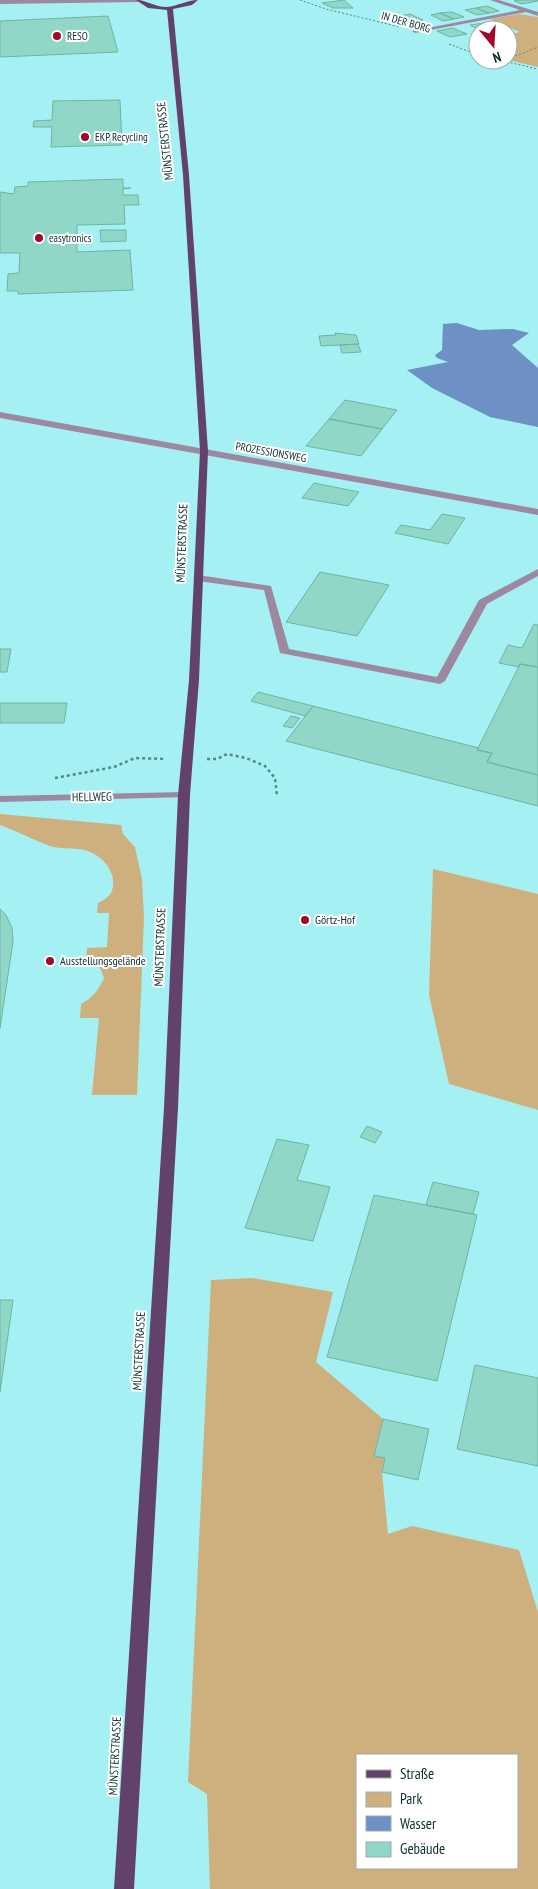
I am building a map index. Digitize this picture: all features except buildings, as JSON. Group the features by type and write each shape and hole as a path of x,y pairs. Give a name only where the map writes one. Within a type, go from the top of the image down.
{"main road":[{"path":"139,0 148,6 170,8 188,5 195,0"},
{"name":"MÜNSTERSTRASSE","path":"124,1889 171,1108 184,795 194,680 204,451 186,175 170,8"}],"street":[{"path":"0,2 139,0"},
{"path":"493,0 538,14"},
{"path":"415,31 524,11"},
{"name":"PROZESSIONSWEG","path":"0,415 538,512"},
{"path":"198,578 268,588 284,651 440,681 483,602 538,572"},
{"name":"HELLWEG","path":"0,799 184,795"}],"path":[{"name":"IN DER BORG","path":"300,0 326,9 415,31 468,50"},
{"path":"518,54 538,47"},
{"path":"518,64 538,69"},
{"path":"52,778 114,767 135,758 217,759 227,754 246,756 257,761 274,776 278,796"}],"green space":[{"path":"519,14 538,17 538,67 518,62 518,32 520,32 518,31 518,20 490,19"},
{"path":"0,814 121,825 123,834 135,847 142,879 144,917 137,1095 92,1095 99,1018 80,1018 81,1004 95,993 104,978 100,968 86,959 87,948 107,947 109,913 97,913 98,903 112,892 112,874 101,858 90,852 50,846 0,825"},
{"path":"433,869 538,894 538,1110 449,1084 429,995"},
{"path":"252,1278 333,1292 316,1362 383,1419 374,1456 385,1458 382,1472 388,1534 412,1526 519,1550 538,1612 538,1889 210,1889 207,1794 188,1782 211,1280"}],"water":[{"path":"457,323 479,330 513,329 529,333 512,345 538,368 538,427 490,417 432,388 407,370 448,362 437,358 435,355 442,350 443,324"}],"place":[{"name":"RESO","path":"57,36"},
{"name":"EKP Recycling","path":"85,137"},
{"name":"easytronics","path":"39,238"},
{"name":"Görtz-Hof","path":"305,920"},
{"name":"Ausstellungsgelände","path":"50,961"}]}
